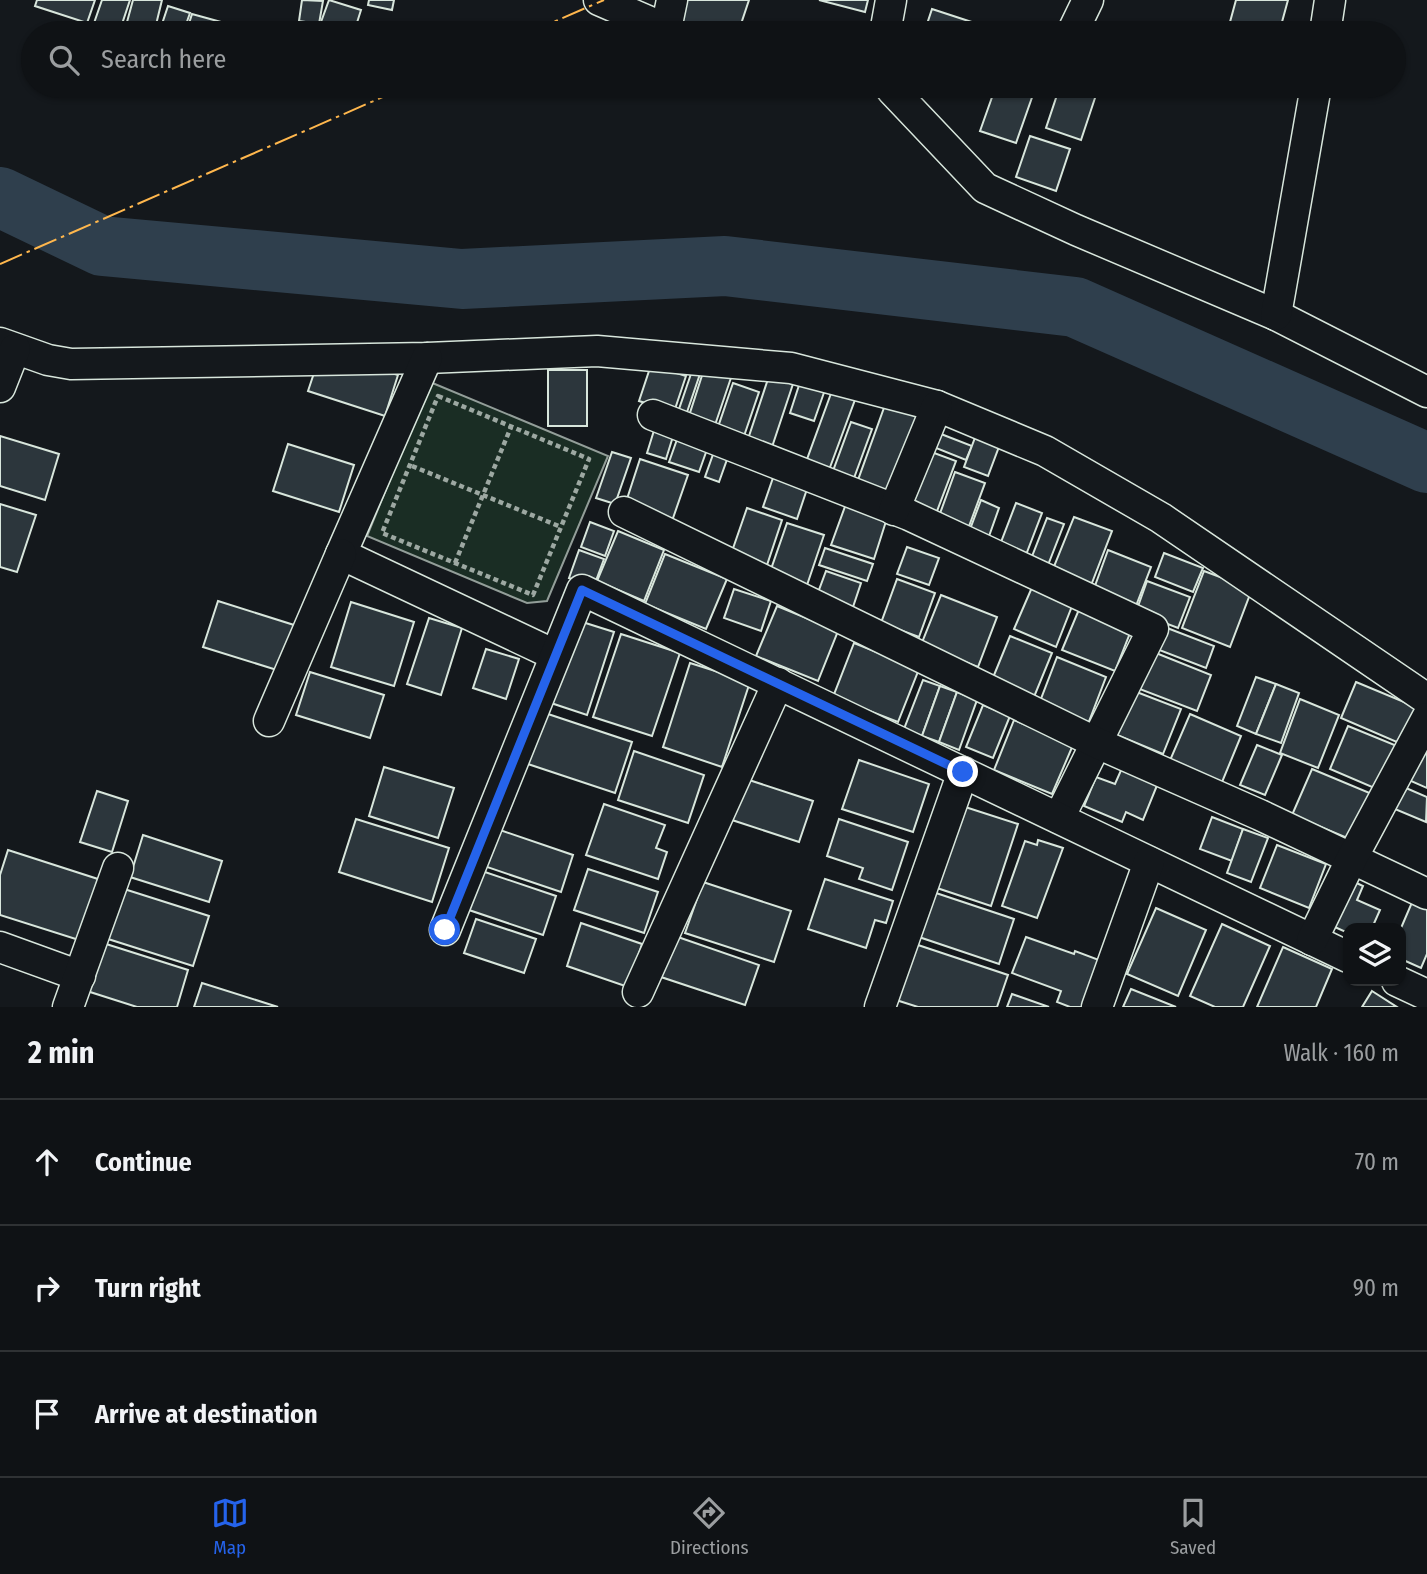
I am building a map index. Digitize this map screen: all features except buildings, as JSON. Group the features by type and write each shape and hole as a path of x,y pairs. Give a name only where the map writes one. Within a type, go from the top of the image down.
{"street":[{"path":"599,0 674,21"},
{"path":"887,21 891,0"},
{"path":"1078,21 1088,0"},
{"path":"1327,21 1330,0"},
{"path":"898,98 985,188 1276,315 1427,391"},
{"path":"1276,315 1314,98"},
{"path":"0,387 7,346 48,360 71,364 427,358 597,351 790,368 937,406 1045,451 1161,518 1427,699"},
{"path":"269,721 427,358"},
{"path":"894,510 937,406"},
{"path":"653,415 894,510 1153,629 1059,818"},
{"path":"624,512 1097,743 1427,894"},
{"path":"341,554 555,655"},
{"path":"445,930 582,590 1343,955"},
{"path":"639,992 778,683"},
{"path":"1312,940 1352,858 1427,718"},
{"path":"880,1007 963,772"},
{"path":"1097,1007 1149,862"},
{"path":"68,1007 118,868"},
{"path":"0,947 80,976"},
{"path":"1406,985 1427,995"}],"path":[{"path":"438,396 589,458 533,595 382,533 409,465 438,396"},
{"path":"455,563 512,427"},
{"path":"409,465 561,527"}],"green space":[{"path":"430,382 608,456 547,601 527,603 367,536"}],"waterway":[{"path":"0,197 102,246 462,279 725,266 1075,307 1427,463"}],"power":[{"path":"556,21 604,0"},
{"path":"0,264 380,98"}],"route":[{"path":"445,930 582,590 963,772"}]}
